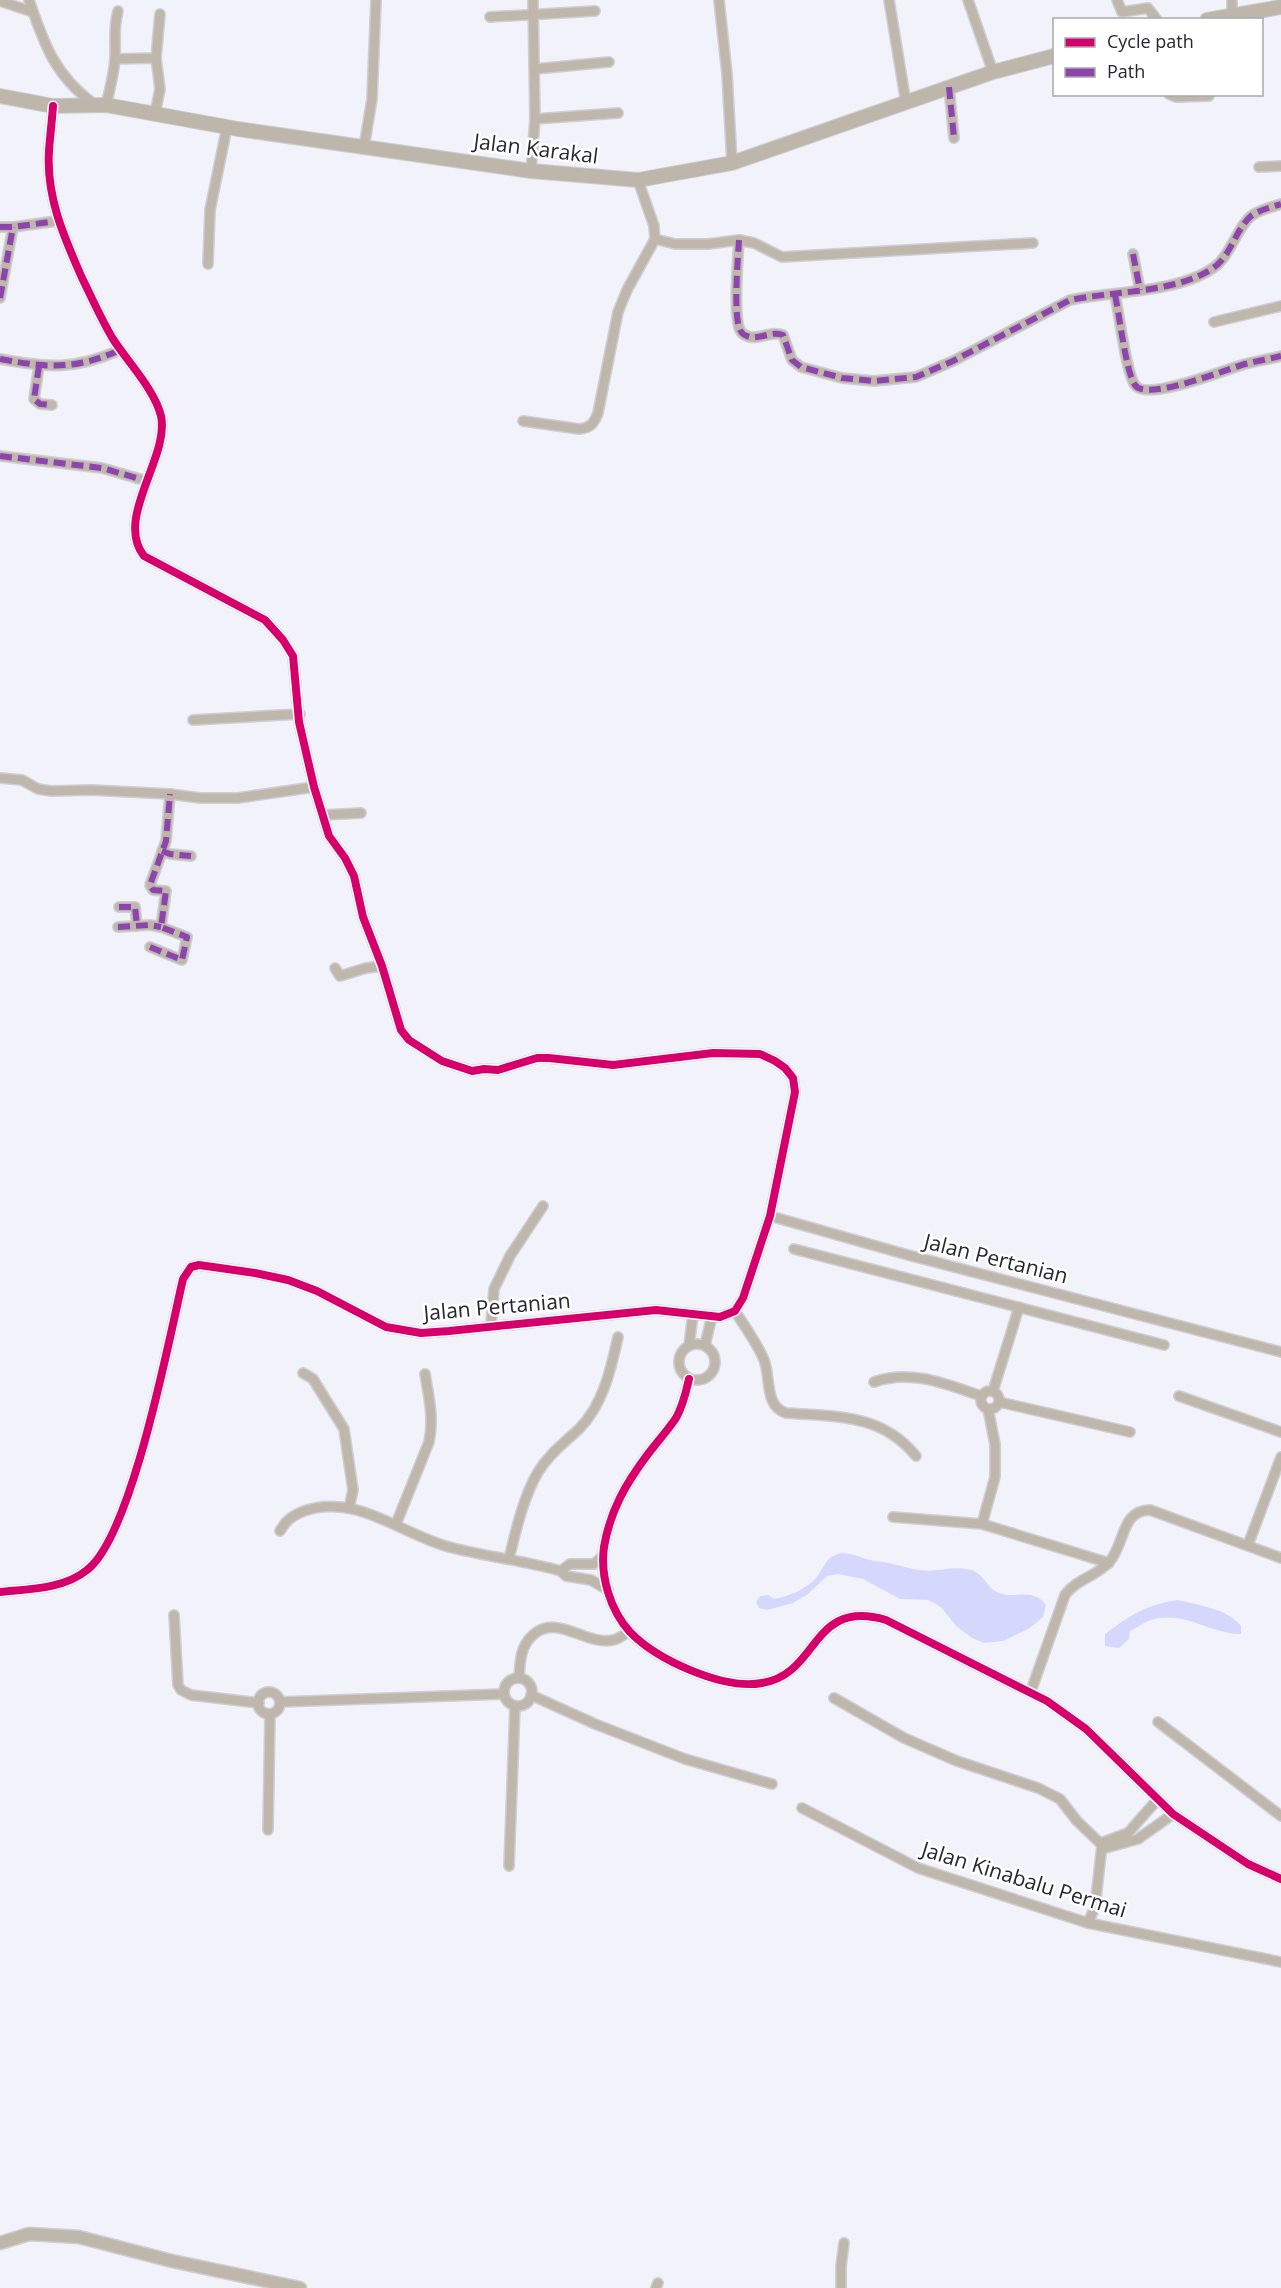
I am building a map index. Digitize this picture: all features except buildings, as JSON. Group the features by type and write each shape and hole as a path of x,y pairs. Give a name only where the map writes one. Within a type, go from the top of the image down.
{"main road":[{"path":"1211,18 1232,7 1281,7"},
{"name":"Jalan Karakal","path":"0,96 53,106 100,105 226,127 531,171 638,180 732,163 993,72 1053,56"}],"street":[{"path":"29,0 47,48 60,73 80,94 100,105 112,80 115,59 114,27 118,11"},
{"path":"364,147 372,99 376,0"},
{"path":"531,171 535,119 533,0"},
{"path":"719,0 727,74 732,163"},
{"path":"889,0 906,103"},
{"path":"968,0 993,72"},
{"path":"1118,0 1122,12 1148,8 1156,18"},
{"path":"0,1 33,12"},
{"path":"489,17 595,11"},
{"path":"155,114 160,89 156,58 160,14"},
{"path":"115,59 156,58"},
{"path":"535,69 609,62"},
{"path":"949,87 954,138"},
{"path":"1174,96 1209,96"},
{"path":"53,106 48,152 57,221 101,319 161,414 161,436 136,520 136,542 144,556 265,620 283,640 292,656 300,714 299,722 314,787 329,836 345,858 354,876 363,917 382,966 401,1030 409,1040 442,1060 472,1071 498,1070 537,1058 613,1065 713,1053 760,1054 775,1060 785,1068 793,1078 795,1092 770,1216 743,1299 735,1311 764,1360 768,1370 771,1400 776,1409 786,1413 870,1422 898,1437 916,1456"},
{"path":"535,119 618,113"},
{"path":"208,264 210,210 226,127"},
{"path":"1259,167 1281,166"},
{"path":"523,421 579,429 594,423 618,312 627,290 655,239 654,226 638,180"},
{"path":"739,240 737,286 740,329 748,337 775,333 783,335 795,364 801,367 842,378 874,381 916,377 952,362 1070,300 1089,296 1115,295 1196,278 1216,266 1228,254 1249,218 1281,204"},
{"path":"0,227 57,221"},
{"path":"0,298 13,227"},
{"path":"655,239 675,244 708,244 739,240 754,243 782,257 1034,243"},
{"path":"1133,254 1140,290"},
{"path":"1115,295 1129,369 1135,385 1140,390 1170,387 1245,364 1281,356"},
{"path":"1214,322 1281,306"},
{"path":"0,359 39,366 84,364 120,350"},
{"path":"39,366 34,399 36,403 52,405"},
{"path":"0,456 102,468 134,475 147,481"},
{"path":"193,720 300,714"},
{"path":"0,778 22,780 38,789 51,791 91,790 200,798 230,798 314,787"},
{"path":"161,927 166,891 153,890 150,885 166,841 170,794"},
{"path":"323,816 361,813"},
{"path":"162,851 191,856"},
{"path":"119,907 135,907 137,926"},
{"path":"118,927 150,925 187,937 182,960 150,947"},
{"path":"335,968 340,976 382,966"},
{"path":"491,1326 494,1289 510,1256 543,1206"},
{"name":"Jalan Pertanian","path":"770,1216 908,1255 1281,1352"},
{"path":"794,1249 1164,1345"},
{"name":"Jalan Pertanian","path":"0,1592 54,1585 76,1578 92,1567 105,1548 127,1497 150,1416 183,1279 191,1268 199,1265 210,1266 288,1280 317,1291 374,1321 400,1331 449,1331 648,1310 712,1316 724,1316 735,1311"},
{"path":"993,1391 1019,1307"},
{"path":"693,1314 689,1346 682,1353 679,1362 682,1372 689,1379 705,1378 712,1371 714,1356 705,1345"},
{"path":"705,1345 712,1316"},
{"path":"509,1559 517,1526 537,1475 552,1453 580,1428 593,1411 610,1372 618,1337"},
{"path":"689,1346 705,1345"},
{"path":"303,1373 312,1379 344,1429 353,1490 350,1508"},
{"path":"396,1524 425,1452 432,1428 425,1374"},
{"path":"874,1382 898,1376 916,1377 939,1381 981,1396"},
{"path":"689,1379 682,1405 675,1419 619,1496 611,1516 603,1556 603,1576 612,1605 629,1631 657,1652 684,1666 720,1681 740,1685 771,1682 804,1657 823,1632 843,1618 852,1615 874,1616 1031,1691 1079,1724 1173,1814 1248,1864 1281,1879"},
{"path":"981,1396 986,1391 993,1391 998,1395 999,1402 994,1408 988,1409"},
{"path":"981,1396 982,1404 988,1409 990,1429 995,1444 995,1477 982,1524"},
{"path":"1179,1396 1281,1432"},
{"path":"999,1402 1130,1432"},
{"path":"1248,1545 1281,1457"},
{"path":"280,1531 286,1520 314,1508 350,1508 396,1524 429,1541 561,1571 566,1576 591,1580 608,1590"},
{"path":"1031,1691 1065,1595 1070,1588 1109,1563 1132,1515 1150,1510 1281,1558"},
{"path":"893,1517 982,1524 1109,1563"},
{"path":"561,1571 570,1564 594,1564 603,1556"},
{"path":"174,1615 178,1685 182,1690 191,1695 259,1703"},
{"path":"519,1678 522,1652 529,1638 540,1629 556,1627 591,1638 606,1640 615,1640 629,1631"},
{"path":"519,1678 527,1682 531,1695 527,1703 515,1706 507,1702 504,1694 506,1684 519,1678"},
{"path":"269,1692 277,1695 280,1702 278,1710 270,1713 262,1711 259,1703 262,1695 269,1692"},
{"path":"280,1702 504,1694"},
{"path":"531,1695 595,1724 685,1759 772,1784"},
{"path":"834,1698 904,1738 957,1761 1038,1788 1060,1798 1077,1821 1101,1846 1095,1907 1088,1923"},
{"path":"509,1866 515,1706"},
{"path":"268,1830 270,1713"},
{"path":"1158,1722 1281,1816"},
{"path":"1101,1846 1128,1833 1157,1800"},
{"name":"Jalan Kinabalu Permai","path":"802,1808 918,1868 1088,1923 1281,1962"},
{"path":"1101,1846 1138,1839 1173,1814"},
{"path":"0,2243 29,2234 79,2236 172,2261 300,2288"},
{"path":"842,2288 841,2266 844,2243"}],"water":[{"path":"843,1553 926,1571 958,1568 971,1570 979,1574 992,1589 1001,1594 1028,1595 1040,1599 1046,1605 1043,1617 1030,1628 1003,1641 984,1643 972,1638 956,1626 941,1607 928,1600 900,1599 863,1579 838,1574 827,1576 808,1594 793,1603 767,1610 759,1608 756,1602 760,1596 768,1595 774,1599 800,1590 817,1577 828,1560"},
{"path":"1177,1600 1228,1615 1241,1626 1241,1634 1229,1633 1186,1620 1163,1618 1148,1621 1130,1631 1129,1639 1119,1648 1105,1646 1105,1634 1123,1621 1147,1608"}],"marked path":[{"path":"949,87 954,138"},
{"path":"739,240 736,300 738,323 742,333 751,337 783,335 792,360 801,367 842,378 874,381 916,377 953,361 1070,300 1167,286 1203,274 1222,260 1241,227 1251,216 1281,204"},
{"path":"0,227 57,221"},
{"path":"0,298 13,227"},
{"path":"1133,254 1140,290"},
{"path":"1115,295 1129,368 1135,385 1142,389 1154,390 1187,383 1245,364 1281,356"},
{"path":"0,359 47,365 75,364 120,350"},
{"path":"39,366 34,399 40,404 52,405"},
{"path":"0,456 102,468 147,481 148,478"},
{"path":"150,947 182,960 187,937 161,927 166,891 153,890 150,885 166,841 170,794"},
{"path":"162,851 191,856"},
{"path":"119,907 135,907 137,926"},
{"path":"118,927 150,925 161,927"}],"cycle path":[{"path":"0,1592 34,1589 68,1581 87,1570 103,1550 119,1519 147,1434 183,1279 191,1267 199,1265 288,1280 317,1291 386,1327 421,1333 656,1310 720,1317 735,1311 743,1298 770,1216 795,1092 793,1078 785,1068 760,1054 713,1053 613,1065 537,1058 498,1070 472,1071 442,1061 409,1040 401,1030 382,966 363,917 354,876 345,858 329,836 314,787 299,722 293,656 283,640 265,620 144,556 136,541 135,524 158,450 162,432 161,416 147,386 104,324 63,232 50,184 49,151 53,106"},
{"path":"689,1379 676,1418 640,1465 620,1498 610,1521 604,1547 605,1581 612,1603 623,1623 642,1643 692,1671 729,1682 762,1683 781,1677 795,1666 829,1628 843,1619 861,1616 886,1620 1047,1701 1086,1729 1173,1814 1248,1864 1281,1879"}]}
